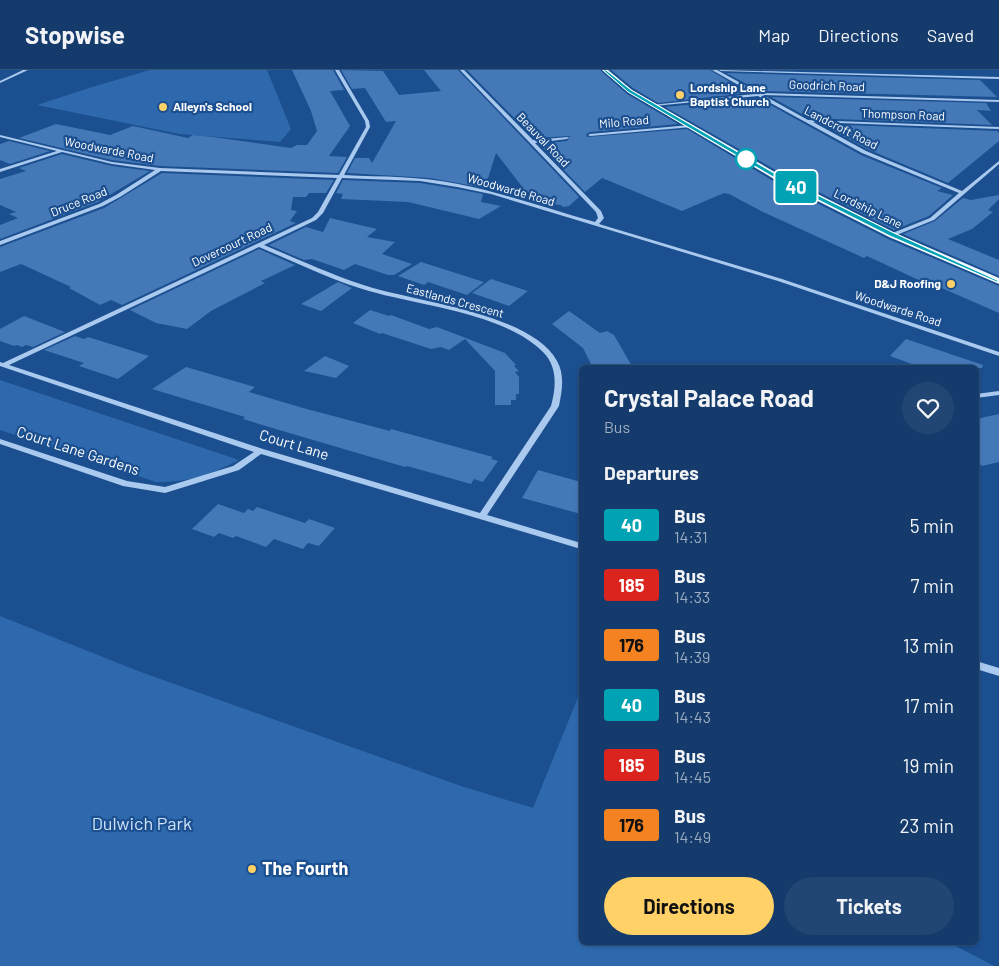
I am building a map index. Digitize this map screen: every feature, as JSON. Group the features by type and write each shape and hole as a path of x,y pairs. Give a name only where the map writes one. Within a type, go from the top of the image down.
{"main road":[{"name":"Lordship Lane","path":"605,70 630,91 777,177 892,235 999,281"}],"street":[{"path":"0,82 26,70"},
{"name":"Dovercourt Road","path":"2,365 318,217 365,133 368,124 337,70"},
{"name":"Beauval Road","path":"462,70 599,212 601,218 596,224"},
{"name":"Landcroft Road","path":"714,70 864,152 964,193"},
{"path":"720,70 999,78"},
{"name":"Goodrich Road","path":"654,105 756,94 999,101"},
{"name":"Thompson Road","path":"805,121 999,128"},
{"name":"Milo Road","path":"590,135 690,126"},
{"name":"Woodwarde Road","path":"0,136 120,164 160,170 420,180 457,185 596,224 780,280 999,354"},
{"path":"531,142 566,138"},
{"path":"0,171 63,151"},
{"path":"892,235 932,219 999,162"},
{"name":"Druce Road","path":"0,243 101,205 160,170"},
{"name":"Eastlands Crescent","path":"259,246 367,288 503,325 530,338 550,355 559,378 555,406 482,516"},
{"name":"Court Lane","path":"2,365 260,451 579,545"},
{"path":"979,396 999,393"},
{"name":"Court Lane Gardens","path":"0,441 126,484 165,490 236,468 260,451"},
{"path":"979,666 999,672"}],"green space":[{"name":"Alleyn's School","path":"150,70 267,70 291,129 280,142 179,134 37,105"},
{"path":"0,380 239,460 199,477 180,481 156,482 0,430"},
{"name":"Dulwich Park","path":"0,616 138,671 461,786 533,808 579,695 579,945 954,945 994,966 0,966"}],"building":[{"path":"292,70 333,70 344,90 330,91 350,126 329,156 347,157 338,173 160,166 112,160 19,138 56,124 110,135 133,126 188,138 193,135 291,148 297,145 307,145 317,131 311,111"},
{"path":"341,70 383,71 399,95 441,91 424,70 458,70 579,197 569,206 563,207 553,204 544,195 537,195 532,190 527,193 496,153 485,188 430,178 347,173 355,158 369,158 372,163 396,121 386,122 365,88 352,89"},
{"path":"467,70 600,70 627,94 678,124 590,132 586,134 587,137 687,129 773,181 888,239 999,286 999,313 928,282 925,283 867,256 864,258 763,212 729,194 724,193 682,211 602,178 585,192 539,144 567,141 570,136 534,138"},
{"path":"611,70 710,70 748,93 658,103 633,88"},
{"path":"726,73 980,80 997,97 760,91"},
{"path":"771,97 986,103 991,111 977,110 992,125 809,118"},
{"path":"758,98 861,155 942,188 937,191 953,195 929,216 894,230 781,173 665,107"},
{"path":"821,124 997,131 999,133 999,141 948,183 867,149"},
{"path":"9,141 50,151 10,164 0,160 0,144"},
{"path":"62,154 112,166 150,171 98,202 0,239 0,225 18,218 9,214 16,212 0,205 0,179 26,171 19,168"},
{"path":"162,173 334,180 326,193 309,193 306,197 293,197 291,210 297,211 290,221 296,223 122,305 111,300 100,305 69,288 71,287 21,264 0,272 0,247 104,208"},
{"path":"343,180 420,183 457,189 483,194 481,202 501,206 479,219 408,202 341,199 343,194 336,193"},
{"path":"999,195 999,199 988,210 993,212 972,229 948,239 999,260 999,276 903,234 935,221 963,198 971,200"},
{"path":"330,218 377,229 367,237 395,242 382,254 412,264 394,275 388,275 355,264 344,270 312,259 304,260 269,245 306,227 323,232"},
{"path":"259,249 295,265 261,281 265,283 211,311 187,329 156,323 130,310"},
{"path":"421,262 484,282 467,295 428,282 424,285 398,276"},
{"path":"491,279 528,291 509,306 472,293"},
{"path":"338,282 352,288 321,311 301,304"},
{"path":"370,310 391,315 429,329 437,327 505,353 519,371 515,372 519,377 519,394 516,394 516,400 511,400 511,405 495,405 495,371 465,339 449,350 441,347 431,349 382,333 380,334 353,323"},
{"path":"569,311 600,333 607,331 614,335 631,365 592,365 583,348 552,324"},
{"path":"24,316 65,332 33,347 26,345 22,347 14,346 0,341 0,329"},
{"path":"75,336 84,339 88,337 149,356 118,379 79,366 84,363 44,350"},
{"path":"906,339 983,365 982,368 979,368 979,365 915,365 890,356"},
{"path":"325,356 349,366 336,378 304,371"},
{"path":"186,367 255,387 249,392 303,408 390,431 391,429 493,457 491,459 498,461 483,482 474,479 471,484 405,467 269,427 243,419 245,417 152,389"},
{"path":"999,414 999,462 982,466 979,464 979,418"},
{"path":"538,470 579,481 579,513 522,498"},
{"path":"218,504 244,513 248,509 253,511 257,507 305,523 309,519 335,528 319,546 308,543 303,549 274,539 266,547 236,536 233,538 219,533 214,537 192,529"}],"bus line":[{"name":"40","path":"605,70 630,91 777,177 892,235 999,281"}],"place":[{"name":"Lordship Lane Baptist Church","path":"680,95"},
{"name":"Alleyn's School","path":"163,107"},
{"name":"D&J Roofing","path":"951,284"},
{"name":"The Fourth","path":"252,869"}]}
